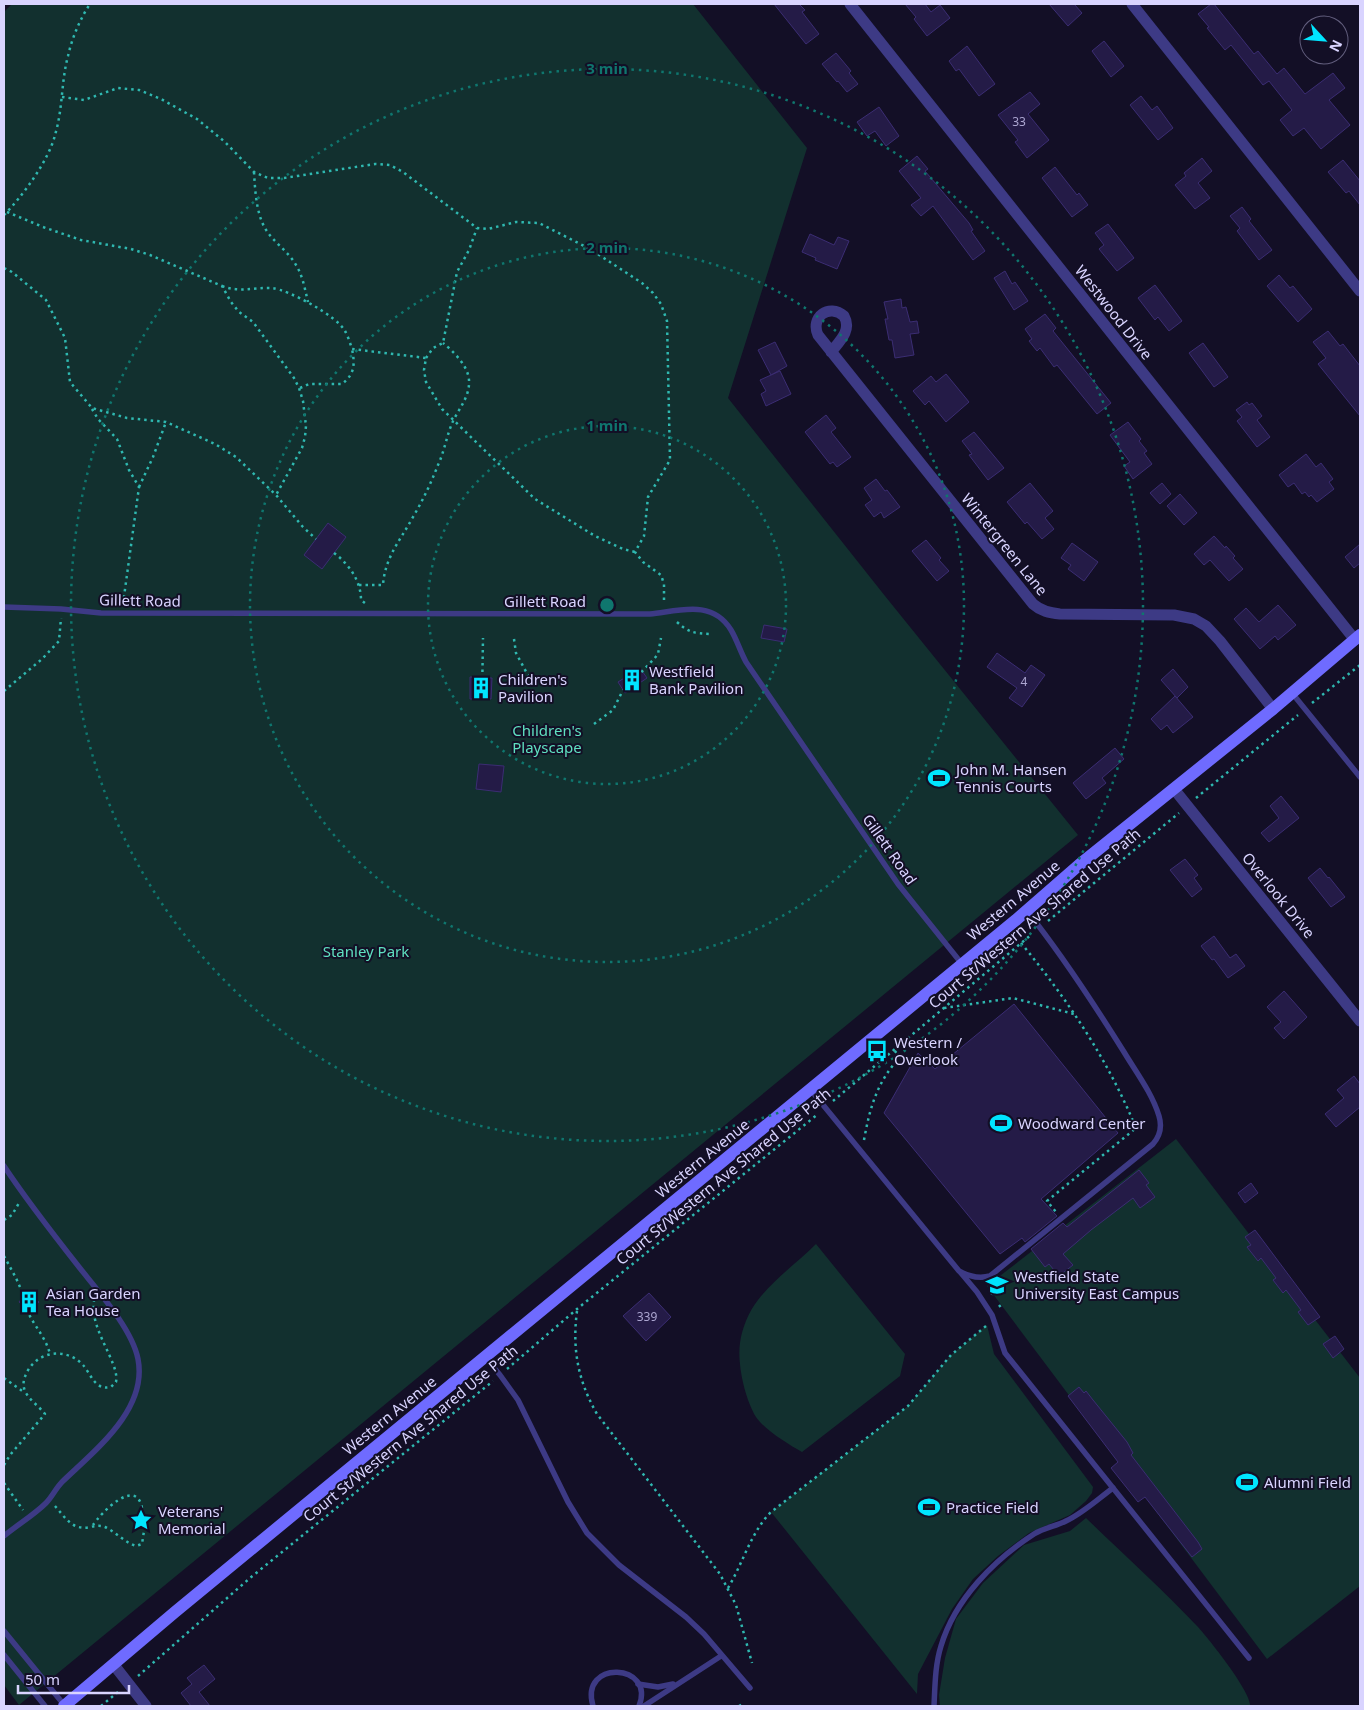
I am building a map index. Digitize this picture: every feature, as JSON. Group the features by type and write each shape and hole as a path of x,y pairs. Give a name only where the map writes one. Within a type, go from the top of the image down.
{"main road":[{"name":"Western Avenue","path":"64,1706 174,1612 962,965 1079,865 1273,709 1357,637"}],"street":[{"name":"Westwood Drive","path":"850,4 1357,637"},
{"path":"1132,4 1360,291"},
{"name":"Wintergreen Lane","path":"831,352 1038,609 1060,614 1174,614 1194,619 1206,626 1220,641 1273,709"},
{"name":"Overlook Drive","path":"1174,788 1360,1020"},
{"path":"114,1665 146,1706"}],"lane":[{"name":"Gillett Road","path":"4,607 61,609 100,613 376,612 650,614 676,609 707,610 717,615 728,626 746,662 898,884 962,965"},
{"path":"1292,693 1360,777"},
{"path":"958,1271 980,1278 990,1276 1153,1144 1158,1139 1161,1127 1159,1116 1135,1070 1093,1002 1027,911"},
{"path":"810,1090 977,1292 992,1315 1005,1354 1249,1658"},
{"path":"4,1166 124,1327 135,1348 139,1369 137,1391 126,1414 106,1440 56,1489 46,1503 4,1536"},
{"path":"485,1357 518,1400 568,1502 587,1533 619,1566 686,1617 704,1634 750,1688"},
{"path":"934,1706 936,1674 941,1646 951,1621 980,1579 1036,1532 1066,1521 1113,1488"},
{"path":"4,1631 64,1706"},
{"path":"4,1655 45,1706"},
{"path":"644,1706 721,1656"},
{"path":"593,1706 592,1692 594,1684 599,1678 614,1672 630,1675 638,1684 641,1696 639,1706"},
{"path":"638,1684 658,1687 682,1681"}],"path":[{"path":"90,4 82,16 68,56 55,138 36,175 5,214 81,240 130,249 150,255 222,286 239,290 278,289 308,302 333,318 345,330 355,364 352,373 342,384 309,384 299,388"},
{"path":"62,97 84,100 118,88 139,90 161,99 197,119 225,142 254,172 268,178 284,178 375,164 390,165 404,172 476,228 488,229 516,222 539,224 590,249 635,278 653,293 662,304 667,321 670,460 648,497 644,536 635,552"},
{"path":"254,172 258,209 262,223 269,236 296,265 303,281 308,302"},
{"path":"443,344 457,272 469,250 476,228"},
{"path":"4,268 12,272 46,300 66,338 70,382 92,408 98,419 117,438 129,470 139,487"},
{"path":"222,286 231,302 252,322 294,378 299,388 306,416 305,437 302,448 276,495"},
{"path":"443,344 434,348 426,358 424,370 426,382 442,409 535,499 595,536 623,549 635,552 643,562 661,575 664,584 664,601"},
{"path":"359,585 383,585 386,564 414,516 439,464 454,419 464,403 468,391 468,373 451,350 443,344"},
{"path":"352,349 426,358"},
{"path":"92,408 127,418 166,422 215,444 236,457 276,495 303,527 316,539"},
{"path":"122,613 139,487 166,422"},
{"path":"334,553 348,565 359,585 361,600 376,612"},
{"path":"4,691 42,659 59,641 61,635 61,609"},
{"path":"677,622 693,633 710,634"},
{"path":"482,698 483,638"},
{"path":"594,724 612,710 622,692 654,659 660,648 661,638"},
{"path":"514,639 516,653 531,681"},
{"name":"Court St/Western Ave Shared Use Path","path":"101,1706 250,1578 825,1108 1040,927 1360,665"},
{"path":"1021,943 1092,1039 1109,1070 1136,1128 1047,1201 1056,1213"},
{"path":"943,1009 1013,998 1075,1015"},
{"path":"864,1142 874,1097 887,1070 900,1057 894,1050"},
{"path":"4,1220 12,1215 25,1196"},
{"path":"4,1256 23,1294"},
{"path":"992,1296 993,1288 1002,1279"},
{"path":"26,1393 23,1384 26,1373 41,1357 50,1354 64,1355 79,1362 93,1381 101,1386 108,1388 114,1385 117,1375 96,1323 95,1301 100,1294"},
{"path":"25,1303 28,1312 46,1340 50,1354"},
{"path":"998,1303 1004,1310"},
{"path":"577,1309 579,1374 588,1398 597,1414 711,1560 728,1588 740,1618 752,1663"},
{"path":"728,1588 765,1518 908,1406 951,1356 987,1325"},
{"path":"4,1378 26,1393 45,1414 10,1455 4,1465"},
{"path":"4,1483 28,1517"},
{"path":"92,1526 99,1516 121,1498 127,1496 136,1498 141,1502 142,1508"},
{"path":"65,1517 70,1523 79,1528 92,1526 107,1528 136,1546 142,1544 144,1531"},
{"path":"740,1706 744,1704"}],"green space":[{"name":"Stanley Park","path":"12,4 693,4 807,148 728,398 1078,835 19,1705 4,1685 4,12"},
{"name":"Alumni Field","path":"1176,1139 1360,1378 1360,1586 1267,1659 987,1286"},
{"path":"816,1244 905,1354 900,1376 802,1452 771,1432 756,1417 748,1401 739,1351 744,1326 755,1304 771,1285"},
{"name":"Practice Field","path":"987,1325 994,1354 1093,1487 1092,1493 1070,1515 1029,1533 998,1556 973,1579 952,1609 918,1674 917,1694 771,1512 908,1406 951,1355"},
{"path":"1086,1518 1198,1627 1237,1678 1249,1699 1250,1706 940,1706 939,1695 945,1658 956,1619 983,1583 1024,1545 1070,1531"}],"building":[{"path":"774,4 799,4 805,10 802,12 819,34 806,44"},
{"path":"905,4 925,4 931,12 940,5 950,18 927,36 914,19 916,17"},
{"path":"1049,4 1074,4 1082,13 1068,26"},
{"path":"1211,4 1214,4 1254,54 1258,51 1277,74 1284,68 1305,94 1333,73 1345,88 1329,100 1350,125 1321,149 1304,128 1293,136 1280,120 1292,110 1269,81 1263,85 1231,45 1225,50 1198,14"},
{"path":"1104,41 1124,66 1111,77 1092,51"},
{"path":"967,46 995,84 979,96 959,69 956,71 949,61"},
{"path":"836,53 851,71 849,73 858,84 847,92 822,64"},
{"path":"1030,92 1040,104 1028,114 1049,140 1027,158 1015,142 1018,140 998,115"},
{"path":"1141,96 1152,110 1157,106 1173,128 1158,140 1130,105"},
{"path":"879,107 899,136 886,146 875,131 867,136 857,122"},
{"path":"917,156 928,169 925,171 969,223 973,230 971,231 985,251 973,260 933,206 921,216 911,205 921,198 899,171"},
{"path":"1202,158 1212,171 1198,183 1210,198 1195,209 1175,185 1186,176 1184,173"},
{"path":"1343,160 1360,181 1360,205 1349,191 1346,193 1328,172"},
{"path":"1055,167 1077,195 1079,193 1088,205 1072,217 1042,178"},
{"path":"1242,207 1251,219 1249,221 1272,250 1259,260 1237,231 1240,228 1230,216"},
{"path":"1108,224 1134,258 1117,271 1099,249 1104,245 1095,233"},
{"path":"810,234 834,245 838,237 849,241 837,269 815,260 816,258 802,252"},
{"path":"1005,271 1012,284 1015,282 1028,301 1014,310 994,278"},
{"path":"1279,275 1290,288 1293,286 1312,309 1298,322 1267,286"},
{"path":"1155,285 1182,321 1169,331 1158,317 1155,320 1138,298"},
{"path":"901,299 902,308 906,307 910,322 917,321 919,333 910,334 914,355 895,358 892,340 889,340 885,319 888,319 884,302"},
{"path":"1045,314 1056,328 1053,331 1111,403 1097,414 1057,365 1054,367 1040,348 1037,351 1029,341 1032,339 1025,329"},
{"path":"1328,331 1340,346 1343,344 1360,366 1360,416 1318,364 1326,358 1313,342"},
{"path":"775,342 787,366 771,375 758,350"},
{"path":"1203,343 1228,377 1214,387 1189,353"},
{"path":"780,371 791,394 766,406 761,394 766,391 760,380"},
{"path":"946,374 969,402 946,422 929,401 925,405 913,391 931,376 936,382"},
{"path":"1247,402 1249,405 1252,403 1262,416 1257,420 1270,437 1257,447 1237,421 1242,417 1236,410"},
{"path":"826,415 836,428 831,432 851,457 837,467 833,462 830,464 805,432"},
{"path":"1128,422 1141,439 1139,441 1147,451 1144,453 1152,464 1133,479 1124,466 1130,462 1110,435"},
{"path":"974,432 1004,468 988,480 969,455 972,454 962,441"},
{"path":"1306,454 1316,467 1321,463 1333,479 1329,482 1334,489 1317,502 1311,495 1309,497 1305,492 1302,494 1294,483 1288,487 1279,475"},
{"path":"876,479 900,507 884,518 881,512 874,517 865,505 872,500 864,488"},
{"path":"1030,483 1053,511 1045,518 1054,529 1042,539 1027,522 1025,524 1007,502"},
{"path":"1162,483 1171,494 1160,504 1150,493"},
{"path":"1180,494 1197,513 1184,525 1167,506"},
{"path":"328,523 346,537 322,569 304,555"},
{"path":"1214,536 1235,556 1233,558 1243,569 1229,581 1210,560 1204,565 1194,554"},
{"path":"926,540 949,571 937,581 912,551"},
{"path":"1072,543 1098,562 1084,581 1068,569 1071,565 1061,558"},
{"path":"1360,544 1360,563 1354,568 1345,557"},
{"path":"1278,605 1296,625 1278,640 1275,636 1260,649 1234,619 1246,608 1259,622"},
{"path":"764,625 787,629 784,642 761,638"},
{"path":"997,653 1025,673 1031,665 1045,675 1022,707 1009,698 1017,688 987,667"},
{"name":"Westfield Bank Pavilion","path":"640,668 647,678 625,693 618,682"},
{"path":"1173,669 1188,687 1177,698 1161,680"},
{"name":"Children's Pavilion","path":"470,677 492,678 491,699 470,699"},
{"path":"1175,696 1193,717 1173,733 1167,725 1161,730 1151,719"},
{"path":"1115,748 1124,759 1102,778 1106,783 1086,799 1073,783"},
{"path":"479,764 504,766 501,792 476,789"},
{"path":"1281,796 1299,818 1269,842 1261,833 1279,818 1270,806"},
{"path":"1185,859 1198,875 1194,878 1202,889 1192,897 1170,870"},
{"path":"1320,868 1345,897 1331,907 1308,878"},
{"path":"1214,936 1230,958 1236,954 1245,966 1228,978 1214,959 1212,960 1201,946"},
{"path":"1284,991 1307,1017 1284,1039 1274,1028 1281,1022 1267,1007"},
{"name":"Woodward Center","path":"1014,1004 1118,1133 1041,1199 1057,1216 1025,1242 1022,1238 1000,1254 884,1113 918,1053 935,1069"},
{"path":"1354,1076 1360,1084 1360,1107 1336,1127 1325,1114 1344,1098 1337,1090"},
{"path":"1139,1170 1149,1183 1146,1185 1155,1197 1140,1208 1133,1198 1091,1230 1063,1254 1073,1265 1059,1276 1049,1264 1045,1267 1031,1249 1063,1223 1067,1227"},
{"path":"1251,1183 1258,1193 1245,1203 1238,1193"},
{"path":"1255,1230 1320,1317 1308,1325 1298,1312 1301,1310 1286,1290 1283,1293 1273,1280 1276,1278 1261,1258 1258,1261 1247,1247 1251,1245 1245,1237"},
{"name":"Asian Garden Tea House","path":"27,1292 39,1302 30,1312 19,1302"},
{"path":"649,1293 671,1317 646,1341 623,1316"},
{"path":"1335,1336 1344,1349 1333,1358 1323,1344"},
{"path":"1079,1387 1084,1393 1086,1391 1127,1442 1133,1453 1131,1455 1198,1542 1202,1549 1192,1557 1145,1497 1138,1502 1111,1468 1118,1462 1068,1396"},
{"path":"204,1665 215,1679 199,1692 210,1706 191,1706 181,1693 192,1684 187,1678"}],"place":[{"name":"Westfield Bank Pavilion","path":"632,680"},
{"name":"Children's Pavilion","path":"481,688"},
{"name":"John M. Hansen Tennis Courts","path":"939,778"},
{"name":"Western / Overlook","path":"877,1051"},
{"name":"Woodward Center","path":"1001,1123"},
{"name":"Westfield State University East Campus","path":"997,1285"},
{"name":"Asian Garden Tea House","path":"29,1302"},
{"name":"Alumni Field","path":"1247,1482"},
{"name":"Practice Field","path":"929,1507"},
{"name":"Veterans' Memorial","path":"141,1520"}],"park label":[{"name":"Children's Playscape","path":"547,738"}]}
